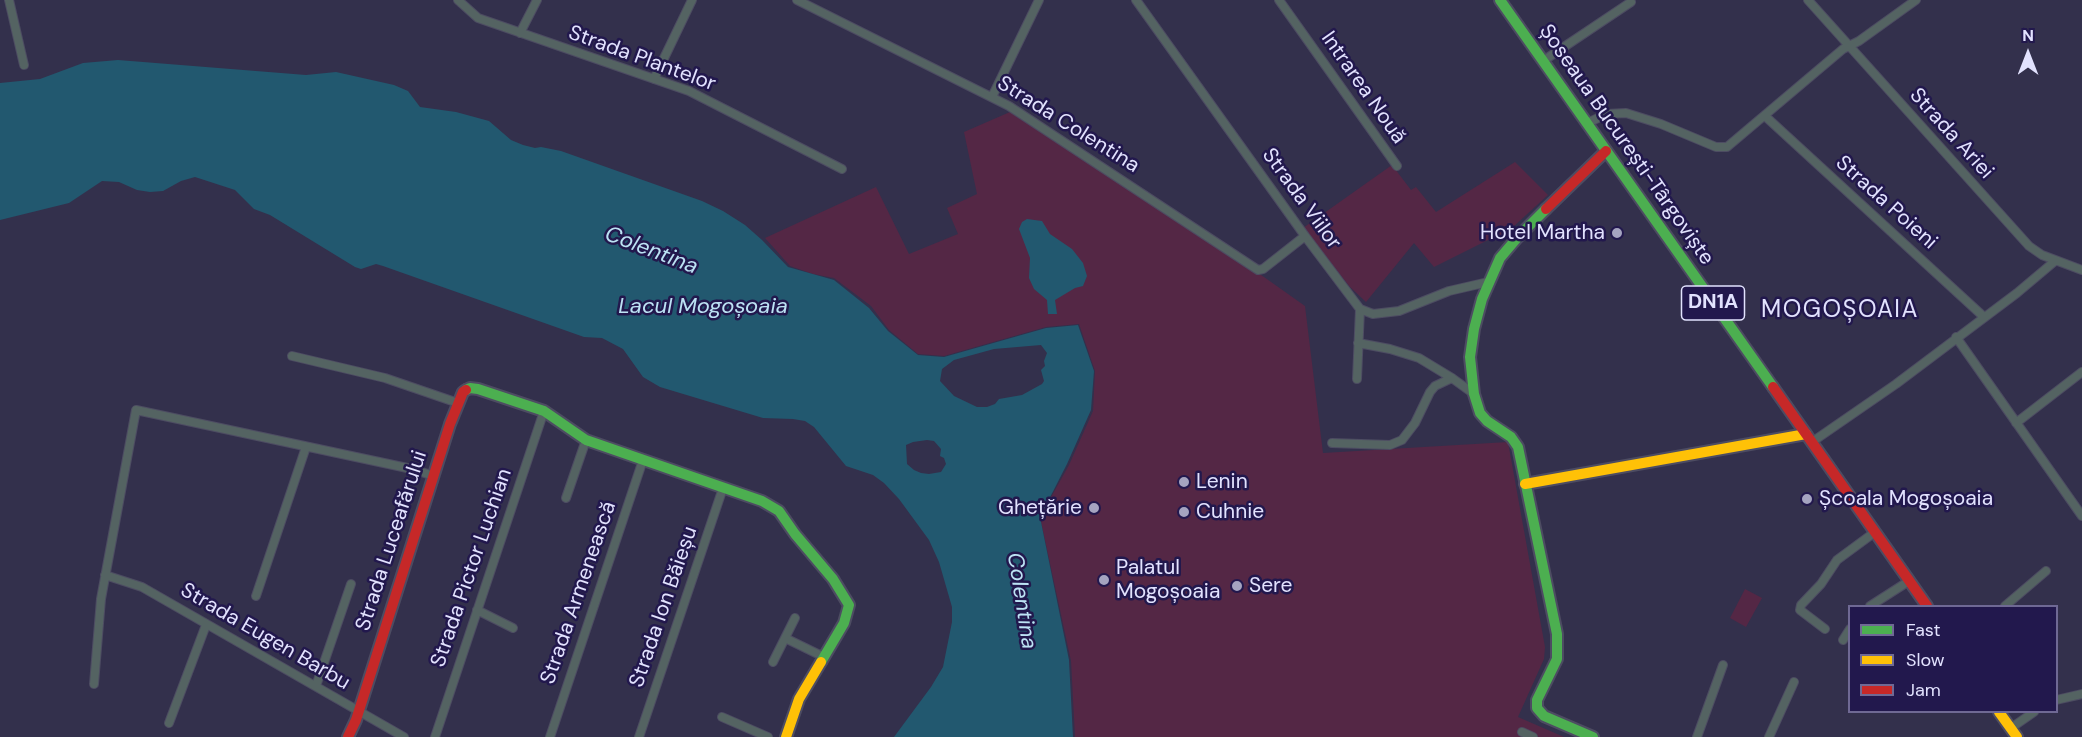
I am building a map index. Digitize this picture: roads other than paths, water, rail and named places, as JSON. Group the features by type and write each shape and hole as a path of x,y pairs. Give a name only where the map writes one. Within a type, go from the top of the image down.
{"street":[{"path":"9,0 24,65"},
{"path":"520,33 537,0"},
{"path":"654,79 692,0"},
{"name":"Strada Colentina","path":"797,0 1009,106 1258,270 1263,269 1305,236"},
{"path":"992,97 1039,0"},
{"name":"Strada Viilor","path":"1136,0 1360,309"},
{"name":"Intrarea Nouă","path":"1279,0 1397,166"},
{"name":"Șoseaua București-Târgoviște","path":"1500,0 1926,605"},
{"name":"Strada Ariei","path":"1808,0 2029,246 2055,261 2082,270"},
{"path":"1587,123 1606,114 1626,113 1651,120 1719,148 1731,144 1848,47 1916,0"},
{"name":"Strada Plantelor","path":"461,1 478,18 688,91 842,169"},
{"path":"1544,61 1631,2"},
{"name":"Strada Poieni","path":"1765,116 1984,316"},
{"path":"1593,737 1544,716 1537,708 1537,700 1557,659 1558,644 1515,442 1484,419 1474,394 1470,363 1478,314 1488,282 1500,258 1508,247 1606,151"},
{"path":"1525,484 1809,438 1886,390 2055,261"},
{"path":"1356,379 1360,309 1373,314 1399,311 1449,291 1488,282"},
{"path":"1956,338 2082,516"},
{"path":"1358,343 1405,353 1452,378 1474,394"},
{"path":"292,356 385,378 458,403"},
{"path":"2016,423 2082,372"},
{"path":"1332,443 1390,445 1402,440 1415,423 1430,392 1435,386 1452,378"},
{"name":"Strada Luceafărului","path":"348,737 463,392 470,388 478,389 544,411"},
{"path":"94,684 101,598 136,410 412,469 434,476"},
{"path":"544,411 586,440 774,506 845,597 849,605 847,615 799,699 786,737"},
{"name":"Strada Pictor Luchian","path":"435,737 544,411"},
{"path":"566,498 586,440"},
{"path":"256,596 306,447"},
{"name":"Strada Armenească","path":"550,737 643,460"},
{"name":"Strada Ion Băieșu","path":"639,737 723,488"},
{"path":"1825,629 1800,610 1801,604 1821,584 1837,560 1875,532"},
{"path":"2006,605 2046,571"},
{"name":"Strada Eugen Barbu","path":"105,574 142,587 404,737"},
{"path":"1872,605 1909,581"},
{"path":"316,686 351,585"},
{"path":"477,610 513,628"},
{"path":"773,662 795,618"},
{"path":"169,723 206,625"},
{"path":"1843,640 1848,632"},
{"path":"785,638 824,657"},
{"path":"1697,737 1723,665"},
{"path":"1769,737 1794,682"},
{"path":"2058,700 2082,694"},
{"path":"2000,713 2014,733 2032,713"},
{"path":"722,717 768,737"},
{"path":"1522,732 1533,737"}],"water":[{"name":"Lacul Mogoșoaia","path":"118,60 306,75 336,72 394,85 408,91 420,107 456,112 489,121 511,140 523,145 561,151 702,201 723,211 745,225 788,267 834,280 869,308 888,331 918,355 944,357 1046,328 1078,325 1094,371 1091,410 1040,517 1069,660 1073,737 894,737 943,667 952,622 952,607 939,562 929,540 899,499 873,475 846,466 814,427 805,421 763,418 660,387 643,377 623,349 602,338 584,337 383,266 376,264 361,269 355,267 270,215 254,209 235,190 195,177 181,181 163,191 150,192 137,190 119,182 102,181 69,203 0,220 0,83 40,79 83,63","holes":["1041,345 1047,353 1045,366 1041,370 1044,381 1022,395 999,399 995,404 987,407 977,407 954,396 940,381 942,369 954,360 994,349","927,440 934,441 941,449 940,456 944,458 946,464 941,472 921,473 907,464 906,445"]},
{"path":"1027,219 1042,221 1050,234 1072,249 1083,263 1087,276 1083,286 1055,300 1057,314 1048,314 1047,300 1034,289 1029,278 1030,258 1019,229 1022,222"}],"place":[{"name":"Hotel Martha","path":"1617,233"},
{"name":"Lenin","path":"1184,482"},
{"name":"Școala Mogoșoaia","path":"1807,499"},
{"name":"Ghețărie","path":"1094,508"},
{"name":"Cuhnie","path":"1184,512"},
{"name":"Palatul Mogoșoaia","path":"1104,580"},
{"name":"Sere","path":"1237,586"}],"district":[{"name":"MOGOȘOAIA","path":"1840,311"}],"water label":[{"name":"Colentina","path":"651,251"},
{"name":"Colentina","path":"1021,601"}]}
